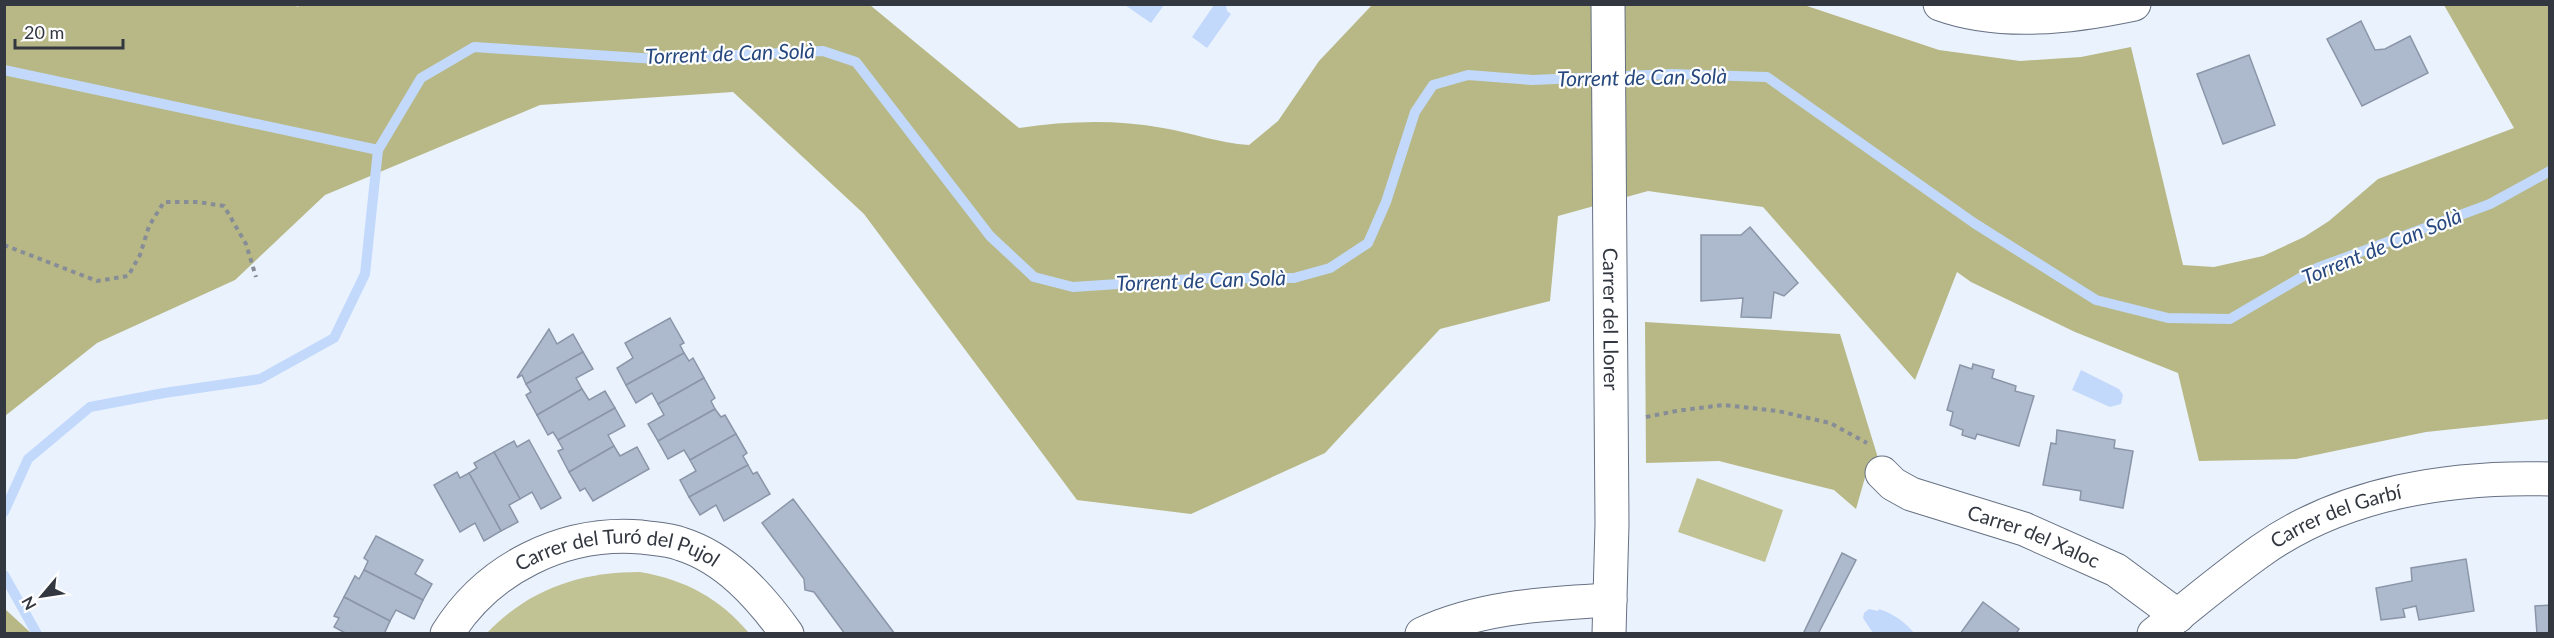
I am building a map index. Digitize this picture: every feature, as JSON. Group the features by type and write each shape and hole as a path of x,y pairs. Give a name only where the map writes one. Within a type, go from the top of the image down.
{"street":[{"name":"Carrer del Llorer","path":"1608,4 1610,633"},
{"path":"1940,4 1962,12 2021,17 2091,13 2134,4"},
{"name":"Carrer del Xaloc","path":"1882,473 1893,484 1911,494 2024,529 2116,570 2166,625"},
{"name":"Carrer del Garbí","path":"2166,625 2263,549 2316,519 2361,503 2417,488 2502,477 2550,479"},
{"name":"Carrer del Turó del Pujol","path":"447,633 458,616 484,589 517,564 544,552 576,542 604,537 659,539 681,544 708,556 730,570 752,591 787,633"},
{"path":"1422,633 1443,624 1513,606 1610,600"}],"path":[{"path":"4,245 97,281 128,276 140,255 149,226 164,202 198,202 224,206 246,244 256,278"},
{"path":"1611,425 1676,411 1723,405 1778,411 1830,423 1868,443 1882,473"}],"green space":[{"path":"296,4 297,7 302,4 870,5 1019,128 1073,123 1127,123 1249,145 1278,121 1319,61 1372,5 1804,5 1939,50 2020,61 2081,57 2131,47 2183,265 2214,267 2263,256 2304,237 2329,221 2378,179 2514,128 2444,5 2549,5 2549,419 2426,432 2296,459 2199,461 2178,373 2075,332 1971,282 1957,272 1915,380 1763,207 1648,191 1558,216 1550,301 1440,329 1325,453 1191,514 1077,500 864,214 733,92 540,105 325,195 235,280 97,343 5,416 5,5"},
{"path":"1645,322 1840,334 1878,458 1866,474 1856,509 1834,490 1719,461 1646,463"},
{"path":"1697,478 1783,510 1765,562 1678,532"},
{"path":"640,572 657,575 701,592 726,610 749,633 487,633 520,605 557,586 597,575"},
{"path":"5,609 31,633 5,633"}],"water":[{"path":"1125,5 1164,5 1151,23"},
{"path":"1214,5 1226,5 1227,11 1231,14 1207,48 1192,37"},
{"path":"2081,370 2119,389 2123,395 2121,404 2110,407 2072,390"},
{"path":"1869,609 1878,611 1879,609 1890,613 1914,633 1873,633 1863,618 1864,613"}],"building":[{"path":"2361,21 2375,50 2385,49 2410,36 2428,73 2362,106 2327,39"},
{"path":"2249,55 2275,125 2223,144 2197,74"},
{"path":"1750,227 1798,283 1784,296 1774,292 1771,318 1741,317 1743,298 1701,301 1701,235 1741,235"},
{"path":"670,318 684,343 680,345 684,353 626,385 617,368 633,358 625,343"},
{"path":"549,329 557,344 573,334 583,352 526,384 522,375 517,378"},
{"path":"583,352 593,369 576,378 582,389 537,415 526,395 531,392 526,384"},
{"path":"684,353 689,361 693,358 704,378 658,404 652,393 636,403 626,385"},
{"path":"1973,364 1994,370 1992,378 2016,386 2015,391 2034,396 2019,446 1977,434 1975,439 1962,435 1963,430 1950,425 1953,412 1947,410 1960,365 1972,369"},
{"path":"704,378 715,398 711,401 715,409 658,441 648,424 664,415 658,404"},
{"path":"582,389 589,400 605,391 615,408 558,440 553,432 548,435 537,415"},
{"path":"615,408 625,426 608,435 614,446 569,472 558,451 563,449 558,440"},
{"path":"715,409 721,417 725,415 736,434 690,460 684,450 668,459 658,441"},
{"path":"2057,430 2115,440 2114,448 2133,451 2123,508 2080,500 2081,491 2043,485 2051,443 2056,444"},
{"path":"736,434 747,453 743,456 748,465 689,497 680,480 696,471 690,460"},
{"path":"529,440 561,498 541,509 532,492 520,499 494,452 514,441 517,447"},
{"path":"614,446 620,456 637,447 649,469 593,501 585,488 580,491 569,472"},
{"path":"494,452 520,499 509,505 518,522 501,531 469,473 477,468 474,463"},
{"path":"748,465 753,474 757,472 770,494 724,521 716,505 700,515 689,497"},
{"path":"457,472 460,478 469,473 501,531 484,541 475,523 460,532 434,485"},
{"path":"793,499 895,634 845,634 814,592 805,590 804,579 762,523"},
{"path":"376,536 423,560 415,574 432,584 423,600 364,570 368,561 364,558"},
{"path":"1842,553 1856,560 1818,634 1808,634 1804,632"},
{"path":"2466,559 2474,611 2419,620 2416,606 2403,609 2405,617 2381,620 2376,588 2412,581 2411,568"},
{"path":"364,570 423,600 414,619 396,610 390,621 344,597 355,576 359,579"},
{"path":"344,597 390,621 385,632 388,634 347,634 334,627 339,618 334,616"},
{"path":"1983,602 2019,629 2016,634 1960,634"},
{"path":"2550,605 2550,634 2537,634 2535,606"}],"waterway":[{"name":"Torrent de Can Solà","path":"4,512 28,459 90,407 260,379 334,338 365,274 378,150 421,78 474,47 656,59 823,51 856,62 990,236 1034,277 1073,287 1208,278 1294,278 1330,268 1368,243 1386,202 1415,112 1433,85 1468,75 1532,80 1672,74 1767,77 1974,223 2096,300 2168,318 2230,319 2317,268 2490,204 2550,171"},
{"path":"4,70 378,150"},
{"name":"Torrent de Can Solà","path":"4,575 37,634"}]}
